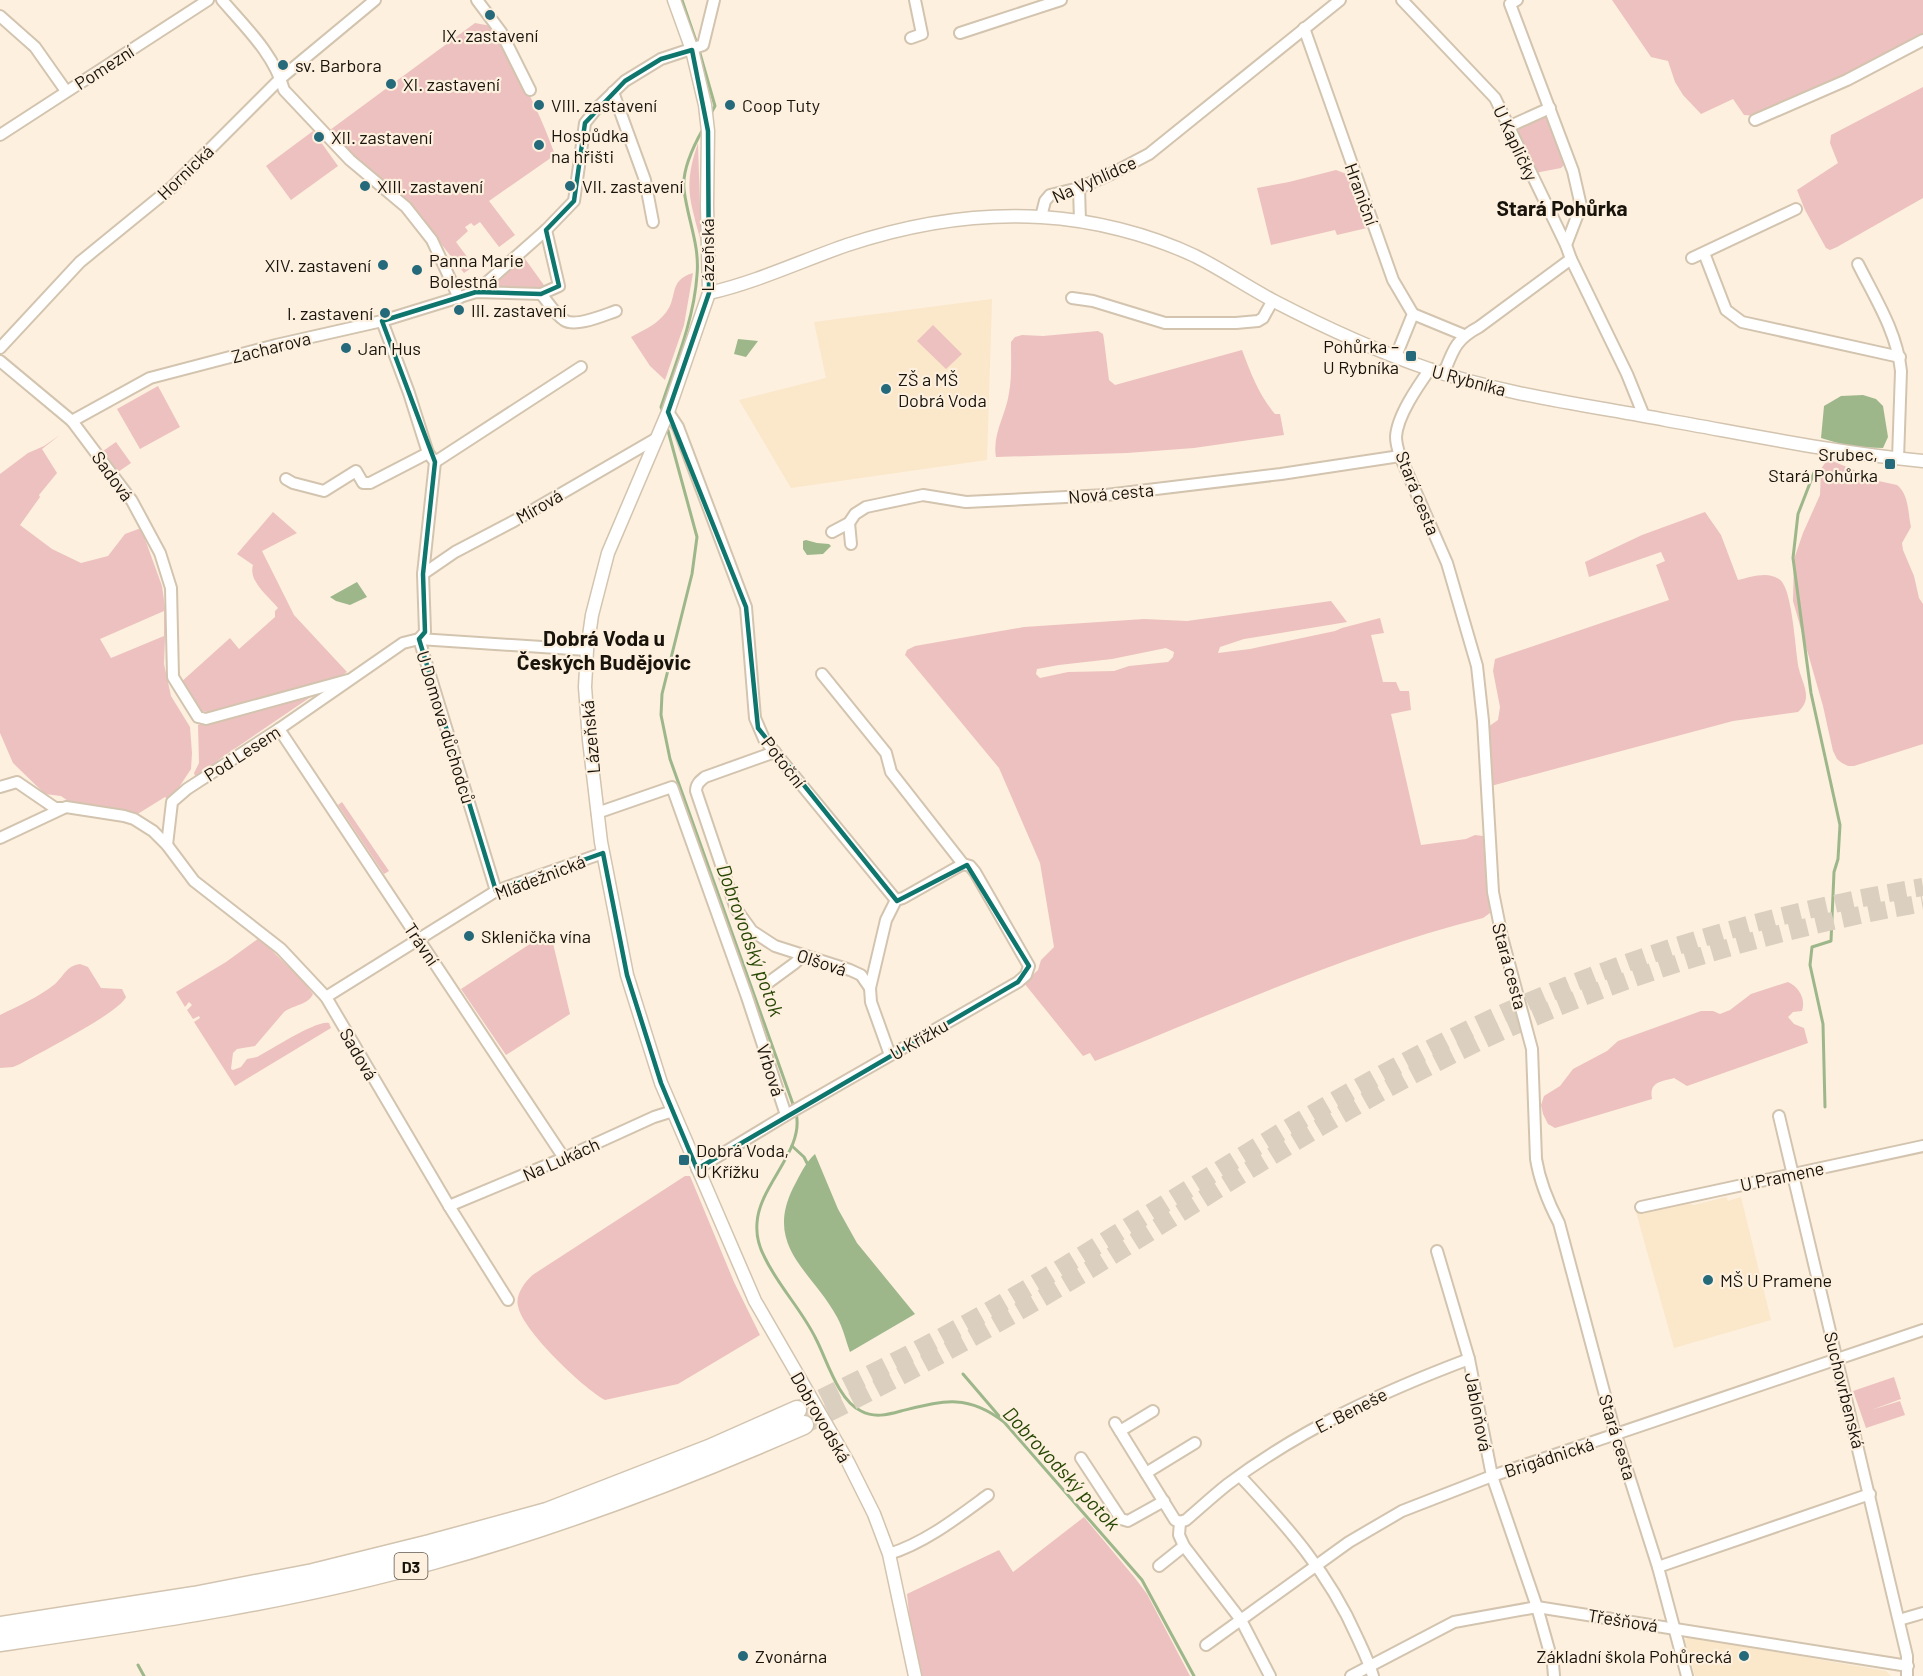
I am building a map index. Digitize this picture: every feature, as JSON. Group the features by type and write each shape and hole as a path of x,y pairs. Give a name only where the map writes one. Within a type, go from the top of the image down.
{"highway":[{"name":"D3","path":"0,1626 194,1596 291,1578 430,1544 547,1512 709,1449 801,1418 652,1489 555,1523 432,1561 319,1588 103,1627 0,1642"}],"street":[{"name":"Pomezní","path":"0,135 208,0"},
{"path":"222,0 264,48 284,90 350,160 406,207 432,240 459,298"},
{"name":"Hornická","path":"0,348 80,262 172,187 280,78 375,0"},
{"path":"477,0 501,32 530,90"},
{"path":"674,0 696,48"},
{"path":"696,48 714,0"},
{"path":"911,38 922,34 915,0"},
{"path":"960,33 1060,0"},
{"name":"Na Vyhlídce","path":"710,293 739,286 851,244 948,220 973,217 1041,217 1045,201 1050,195 1079,188 1149,154 1340,0"},
{"name":"U Kapličky","path":"1402,0 1495,98 1627,374 1644,416"},
{"path":"1517,0 1510,3 1573,171 1581,206 1566,245"},
{"path":"0,16 35,47 66,91"},
{"name":"Hraniční","path":"1304,28 1393,280 1413,314"},
{"path":"1755,120 1847,80 1923,40"},
{"name":"Zacharova","path":"476,292 546,230 574,201 585,123 597,108 625,81 661,59 696,48"},
{"name":"Lázeňská","path":"696,48 708,131 707,206 710,293 668,412 608,553 592,615 585,687 597,813 627,975 661,1083 697,1169"},
{"path":"614,92 645,180 653,222"},
{"path":"1508,127 1550,108"},
{"path":"1079,188 1080,221"},
{"path":"1692,258 1796,209"},
{"name":"U Rybníka","path":"1041,217 1080,221 1144,236 1194,256 1273,300 1326,326 1396,356 1444,373 1515,392 1644,416 1849,453 1923,461"},
{"path":"546,230 559,286 541,294 565,321 572,323 616,311"},
{"path":"1704,253 1726,310 1742,322 1900,357"},
{"path":"1444,373 1455,347 1464,335 1479,327 1571,259"},
{"path":"1858,264 1894,335 1900,357 1898,459"},
{"name":"Zacharova","path":"72,421 150,378 276,345 382,321 476,292 541,294"},
{"path":"1072,298 1093,301 1165,323 1258,321 1263,318 1273,300"},
{"path":"1396,356 1413,314 1464,335"},
{"name":"U Domova důchodců","path":"382,321 432,458 423,574 425,633 419,639 496,891"},
{"name":"Sadová","path":"0,361 72,421 132,501 154,542 171,588 173,677 198,717 206,719 220,716"},
{"path":"286,479 324,491 356,471 363,483 370,483 432,458 581,367"},
{"name":"Stará cesta","path":"1430,369 1418,386 1398,425 1396,439 1400,456 1447,563 1477,666 1484,721 1493,892 1502,937 1532,1050 1536,1159 1544,1194 1559,1223 1616,1435 1658,1567 1687,1676"},
{"name":"Potoční","path":"668,412 678,427 746,608 755,718 764,739 896,900"},
{"name":"Mírová","path":"423,574 455,552 514,521 657,438"},
{"name":"Nová cesta","path":"832,532 849,523 855,514 866,507 923,495 966,502 1106,495 1281,474 1400,456"},
{"path":"849,523 851,544"},
{"name":"Pod Lesem","path":"168,845 172,802 187,789 279,729 403,643 419,639 587,650"},
{"name":"U Křížku","path":"697,1169 804,1104 1018,982 1026,975 1029,966 975,872 970,866 963,864 891,772 886,753 822,674"},
{"name":"Pod Lesem","path":"220,716 348,680"},
{"name":"Trávní","path":"279,729 564,1158"},
{"name":"Olšová","path":"775,752 705,777 698,783 696,791 736,909 752,931 775,946 850,970 861,975 870,988"},
{"name":"Sadová","path":"0,787 16,782 55,808 66,807 134,819 153,831 168,845 194,882 281,950 326,997 449,1206 508,1300"},
{"name":"Vrbová","path":"597,813 672,787 787,1115"},
{"path":"0,838 66,807"},
{"name":"Mládežnická","path":"326,997 496,891 603,853"},
{"path":"890,1055 871,1002 870,988 886,920 896,900 963,864"},
{"path":"765,985 802,956"},
{"name":"Na Lukách","path":"449,1206 654,1117 673,1111"},
{"name":"Suchovrbenská","path":"1779,1116 1870,1494 1907,1656 1908,1671"},
{"name":"U Pramene","path":"1641,1207 1923,1146"},
{"name":"Dobrovodská","path":"697,1169 755,1302 855,1476 893,1553 915,1676"},
{"name":"Jabloňová","path":"1437,1251 1469,1359 1492,1476 1537,1607 1553,1664 1554,1676"},
{"name":"Brigádnická","path":"1206,1645 1317,1564 1402,1510 1492,1476 1923,1330"},
{"name":"E. Beneše","path":"1180,1522 1186,1520 1240,1476 1334,1418 1398,1386 1469,1359"},
{"path":"1153,1411 1118,1427 1175,1520 1180,1522 1179,1535 1184,1546 1241,1620 1270,1676"},
{"path":"1146,1473 1195,1443"},
{"path":"1082,1458 1121,1520 1128,1521 1164,1501"},
{"path":"1240,1476 1290,1529 1317,1564 1346,1611 1372,1672"},
{"path":"1658,1567 1870,1494"},
{"path":"893,1553 944,1526 988,1495"},
{"path":"1159,1566 1184,1546"},
{"name":"Třešňová","path":"1351,1676 1372,1672 1455,1622 1537,1607 1675,1628 1908,1671"},
{"path":"1899,1620 1923,1613"}],"highlighted area":[{"path":"692,50 708,131 709,293 668,412 746,607 758,728 897,901 967,865 1029,966 1018,982 697,1169 661,1083 627,975 603,853 496,891 419,639 425,632 423,574 435,462 382,321 476,292 541,294 559,286 546,230 574,201 585,123 625,81 661,59"}],"shaded area":[{"path":"1612,0 1923,0 1923,33 1896,51 1757,116 1744,115 1733,99 1701,114 1683,95 1675,82 1668,61 1651,57"},
{"path":"475,23 491,26 542,121 555,155 489,201 515,235 499,247 480,222 474,226 471,223 465,227 468,231 456,242 474,266 464,273 412,207 356,158 330,130"},
{"path":"1923,87 1923,198 1837,247 1830,250 1826,248 1797,190 1838,163 1830,143 1831,135"},
{"path":"1547,115 1565,164 1561,168 1535,173 1514,129"},
{"path":"313,131 338,166 291,200 266,166"},
{"path":"698,143 701,242 689,182"},
{"path":"1336,170 1349,175 1367,228 1337,235 1335,230 1271,245 1257,188"},
{"path":"523,256 546,288 493,289 492,284"},
{"path":"693,273 684,325 665,380 650,366 631,337 663,316 668,310 679,281"},
{"name":"ZŠ a MŠ Dobrá Voda","path":"992,299 987,460 791,488 739,400 826,378 814,322"},
{"path":"933,325 962,354 946,369 917,341"},
{"path":"1098,331 1103,334 1109,380 1115,385 1242,350 1264,399 1275,414 1280,414 1284,435 1194,448 1127,453 996,457 996,440 1010,387 1011,342 1015,337"},
{"path":"738,339 758,341 746,357 734,354"},
{"path":"158,386 180,427 140,449 117,409"},
{"path":"1863,395 1876,399 1883,406 1888,437 1883,448 1851,447 1821,438 1824,406 1841,396"},
{"path":"60,435 42,449 57,473 39,495 40,497 20,525 52,549 81,563 108,556 125,534 141,528 162,586 166,614 164,664 171,696 190,727 191,769 170,801 165,797 136,815 71,803 61,796 45,794 13,763 0,733 0,474 28,453","holes":["164,611 164,636 111,658 100,639"]},
{"path":"116,442 131,463 118,472 103,451"},
{"path":"1827,460 1854,470 1865,478 1897,485 1901,489 1906,499 1911,527 1902,543 1903,550 1923,604 1923,744 1854,766 1842,763 1833,751 1823,706 1793,601 1794,559 1820,495 1821,469"},
{"path":"273,512 297,533 262,551 294,615 347,672 338,678 212,713 194,709 180,683 230,638 239,649 275,617 275,611 278,608 253,577 253,565 237,554"},
{"path":"1705,512 1721,535 1738,580 1769,575 1779,579 1784,585 1790,607 1799,669 1806,693 1804,705 1798,712 1733,721 1491,786 1488,727 1498,720 1500,707 1493,671 1495,659 1669,600 1656,565 1665,561 1661,552 1589,577 1585,562 1642,535"},
{"path":"803,541 831,546 823,554 807,555 803,549"},
{"path":"357,582 367,597 350,605 330,597"},
{"path":"1331,601 1347,622 1244,639 1220,647 1218,653 1250,649 1335,631 1380,618 1384,633 1371,635 1383,682 1396,682 1400,691 1409,691 1411,710 1391,714 1421,845 1466,839 1475,835 1483,836 1490,913 1483,918 1335,965 1095,1061 1090,1053 1083,1056 1024,983 1038,970 1041,960 1054,947 1040,863 999,768 905,655 907,650 915,646 1024,627 1144,619 1187,621","holes":["1166,648 1174,652 1168,662 1129,666 1114,671 1068,672 1040,678 1036,674 1037,669 1059,665 1112,659"]},
{"path":"318,692 221,758 199,776 195,776 194,773 199,763 198,725"},
{"path":"342,802 389,871 384,874 338,805"},
{"path":"550,931 570,1014 506,1055 461,989"},
{"path":"259,938 313,994 304,1003 284,1012 255,1046 237,1049 233,1053 231,1069 241,1067 247,1059 257,1057 314,1026 329,1023 331,1028 235,1086 194,1022 200,1018 199,1016 193,1019 187,1010 192,1005 189,1002 185,1007 176,992 226,962"},
{"path":"80,964 88,967 101,988 122,989 126,997 109,1013 78,1032 20,1064 0,1068 0,1015 42,993 55,984 68,969"},
{"path":"1788,982 1798,990 1803,1007 1802,1011 1793,1012 1788,1017 1794,1024 1804,1028 1808,1043 1687,1086 1674,1078 1660,1082 1652,1089 1652,1099 1555,1128 1548,1124 1541,1105 1544,1096 1560,1086 1573,1069 1607,1051 1618,1041 1701,1011 1713,1011 1720,1014 1730,1010 1751,994"},
{"path":"815,1154 838,1209 857,1243 915,1314 850,1352 837,1317 795,1257 784,1227 786,1209 793,1188 805,1165"},
{"path":"685,1176 690,1176 734,1282 760,1335 678,1384 605,1400 583,1384 541,1343 522,1316 517,1302 519,1293 534,1274"},
{"name":"MŠ U Pramene","path":"1726,1197 1728,1201 1741,1197 1771,1320 1674,1348 1636,1212 1690,1199 1690,1204 1694,1205"},
{"path":"1894,1377 1901,1399 1871,1410 1900,1401 1905,1415 1866,1428 1853,1391"},
{"path":"1084,1517 1147,1594 1190,1676 922,1676 910,1623 907,1594 999,1550 1013,1572"},
{"name":"Základní škola Pohůrecká","path":"1688,1637 1886,1671 1891,1676 1695,1676 1685,1640"}],"waterway":[{"name":"Dobrovodský potok","path":"682,0 697,44"},
{"name":"Dobrovodský potok","path":"699,50 715,106 710,115"},
{"name":"Dobrovodský potok","path":"663,412 661,407 683,342 695,292 697,253 684,182 689,158 703,129"},
{"name":"Dobrovodský potok","path":"667,427 697,537 692,574 662,694 661,715 670,759 794,1107"},
{"path":"1815,470 1798,514 1793,558 1811,693 1840,825 1838,859 1834,872 1831,941 1812,947 1810,965 1823,1024 1825,1107"},
{"name":"Dobrovodský potok","path":"796,1113 797,1127 794,1140 765,1195 757,1223 758,1236 761,1250 771,1269 810,1328 834,1379 846,1398 861,1411 876,1415 891,1414 942,1402 966,1403 991,1413 1004,1422 1142,1580 1194,1676"},
{"path":"792,1146 804,1157 808,1165"},
{"path":"963,1374 999,1416"},
{"path":"138,1665 144,1676"}],"tunnel":[{"path":"797,1410 910,1354 992,1309 1329,1104 1381,1074 1493,1018 1612,968 1673,947 1797,913 1923,887"},
{"path":"804,1425 984,1331 1089,1270 1353,1108 1444,1059 1501,1032 1559,1007 1678,963 1799,929 1923,903"}],"place":[{"name":"IX. zastavení","path":"490,15"},
{"name":"sv. Barbora","path":"283,65"},
{"name":"XI. zastavení","path":"391,84"},
{"name":"VIII. zastavení","path":"539,105"},
{"name":"Coop Tuty","path":"730,105"},
{"name":"XII. zastavení","path":"319,137"},
{"name":"Hospůdka na hřišti","path":"539,145"},
{"name":"XIII. zastavení","path":"365,186"},
{"name":"VII. zastavení","path":"570,186"},
{"name":"XIV. zastavení","path":"383,265"},
{"name":"Panna Marie Bolestná","path":"417,270"},
{"name":"III. zastavení","path":"459,310"},
{"name":"I. zastavení","path":"385,313"},
{"name":"Jan Hus","path":"346,348"},
{"name":"Pohůrka – U Rybníka","path":"1411,356"},
{"name":"ZŠ a MŠ Dobrá Voda","path":"886,389"},
{"name":"Srubec, Stará Pohůrka","path":"1890,464"},
{"name":"Sklenička vína","path":"469,936"},
{"name":"Dobrá Voda, U Křížku","path":"684,1160"},
{"name":"MŠ U Pramene","path":"1708,1280"},
{"name":"Zvonárna","path":"743,1656"},
{"name":"Základní škola Pohůrecká","path":"1744,1656"}],"district":[{"name":"Stará Pohůrka","path":"1562,207"},
{"name":"Dobrá Voda u Českých Budějovic","path":"604,649"}]}
